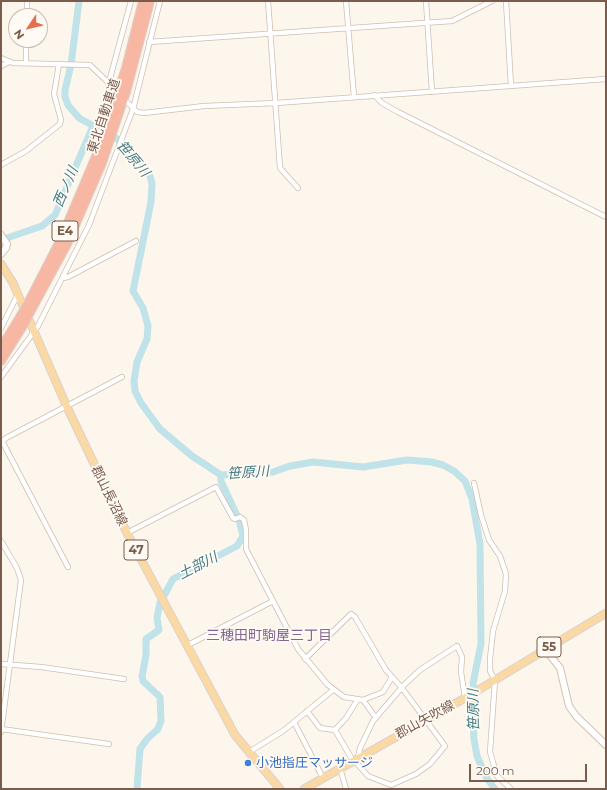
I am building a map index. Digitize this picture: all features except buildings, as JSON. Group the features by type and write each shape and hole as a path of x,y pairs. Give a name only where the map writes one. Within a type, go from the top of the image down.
{"highway":[{"name":"東北自動車道","path":"29,308 61,239 97,154 126,68 143,1"},
{"name":"東北自動車道","path":"1,361 29,308 67,244 102,163 133,68 150,1"},
{"name":"東北自動車道","path":"1,348 22,321"}],"main road":[{"name":"郡山長沼線","path":"1,264 13,283 33,332 67,407 127,533 235,735 276,788"},
{"name":"郡山長沼線","path":"1,271 18,296"},
{"name":"郡山矢吹線","path":"304,789 466,697 606,613"}],"street":[{"path":"109,82 131,1"},
{"path":"1,377 33,332 63,278 89,225 122,133 133,109 160,1"},
{"path":"268,1 280,168 298,188"},
{"path":"346,1 354,97"},
{"path":"426,1 432,92"},
{"path":"149,42 454,20 492,1"},
{"path":"506,1 511,86"},
{"path":"26,48 26,63"},
{"path":"1,58 9,62 83,64 93,66 114,88"},
{"path":"1,66 9,62"},
{"path":"1,164 26,151 60,124 61,120 54,94 60,64"},
{"path":"127,102 137,112 144,113 204,106 276,103 606,79"},
{"path":"374,95 382,103 398,112 606,217"},
{"path":"1,235 7,244 6,248 1,254"},
{"path":"63,278 68,277 136,241"},
{"path":"1,328 4,319 18,296"},
{"path":"68,567 2,442 122,377"},
{"path":"474,483 483,521 490,540 502,562 506,579 505,591 493,631 490,660 490,671 494,680 490,734 491,759 497,776 511,789"},
{"path":"127,533 215,486 222,495 233,518 244,520 246,530 246,549 305,659 332,690 344,697 360,699 383,692 392,678"},
{"path":"1,541 17,568 21,580 1,732"},
{"path":"188,645 273,601"},
{"path":"305,659 351,614 355,617 362,633 392,678 402,688 445,746 430,764 416,774 398,783 387,785 364,773 335,730 321,728 307,711"},
{"path":"355,760 376,718 402,688 420,670 457,646 462,658 461,672 466,697"},
{"path":"545,650 560,668 569,706 576,716 606,745"},
{"path":"1,664 41,667 124,679"},
{"path":"248,752 283,731 332,690"},
{"path":"360,699 376,718"},
{"path":"335,730 360,699"},
{"path":"294,722 323,778"},
{"path":"1,729 109,744"},
{"path":"340,768 346,789"}],"waterway":[{"name":"土部川","path":"79,1 71,65 65,90 65,97 68,105 79,118 116,138 134,155 149,173 152,183 151,202 133,291 143,308 148,326 147,339 137,362 134,381 135,391 141,403 160,429 192,456 221,475 273,472 290,466 313,462 363,467 407,460 432,462 443,465 454,471 465,481 472,499 480,544 481,644 473,683 475,695 473,719 474,739 477,756 486,777 495,789"},
{"name":"西ノ川","path":"1,240 42,226 55,215 93,126"},
{"name":"土部川","path":"137,789 140,749 147,739 158,729 161,721 160,697 143,681 142,677 146,655 146,639 159,630 157,618 160,603 173,579 237,546 243,536 239,520 221,481 221,475"}],"place":[{"name":"小池指圧マッサージ","path":"248,763"}],"district":[{"name":"三穂田町駒屋三丁目","path":"269,636"}],"water label":[{"name":"笹原川","path":"133,159"},
{"name":"笹原川","path":"248,473"},
{"name":"笹原川","path":"474,710"}]}
